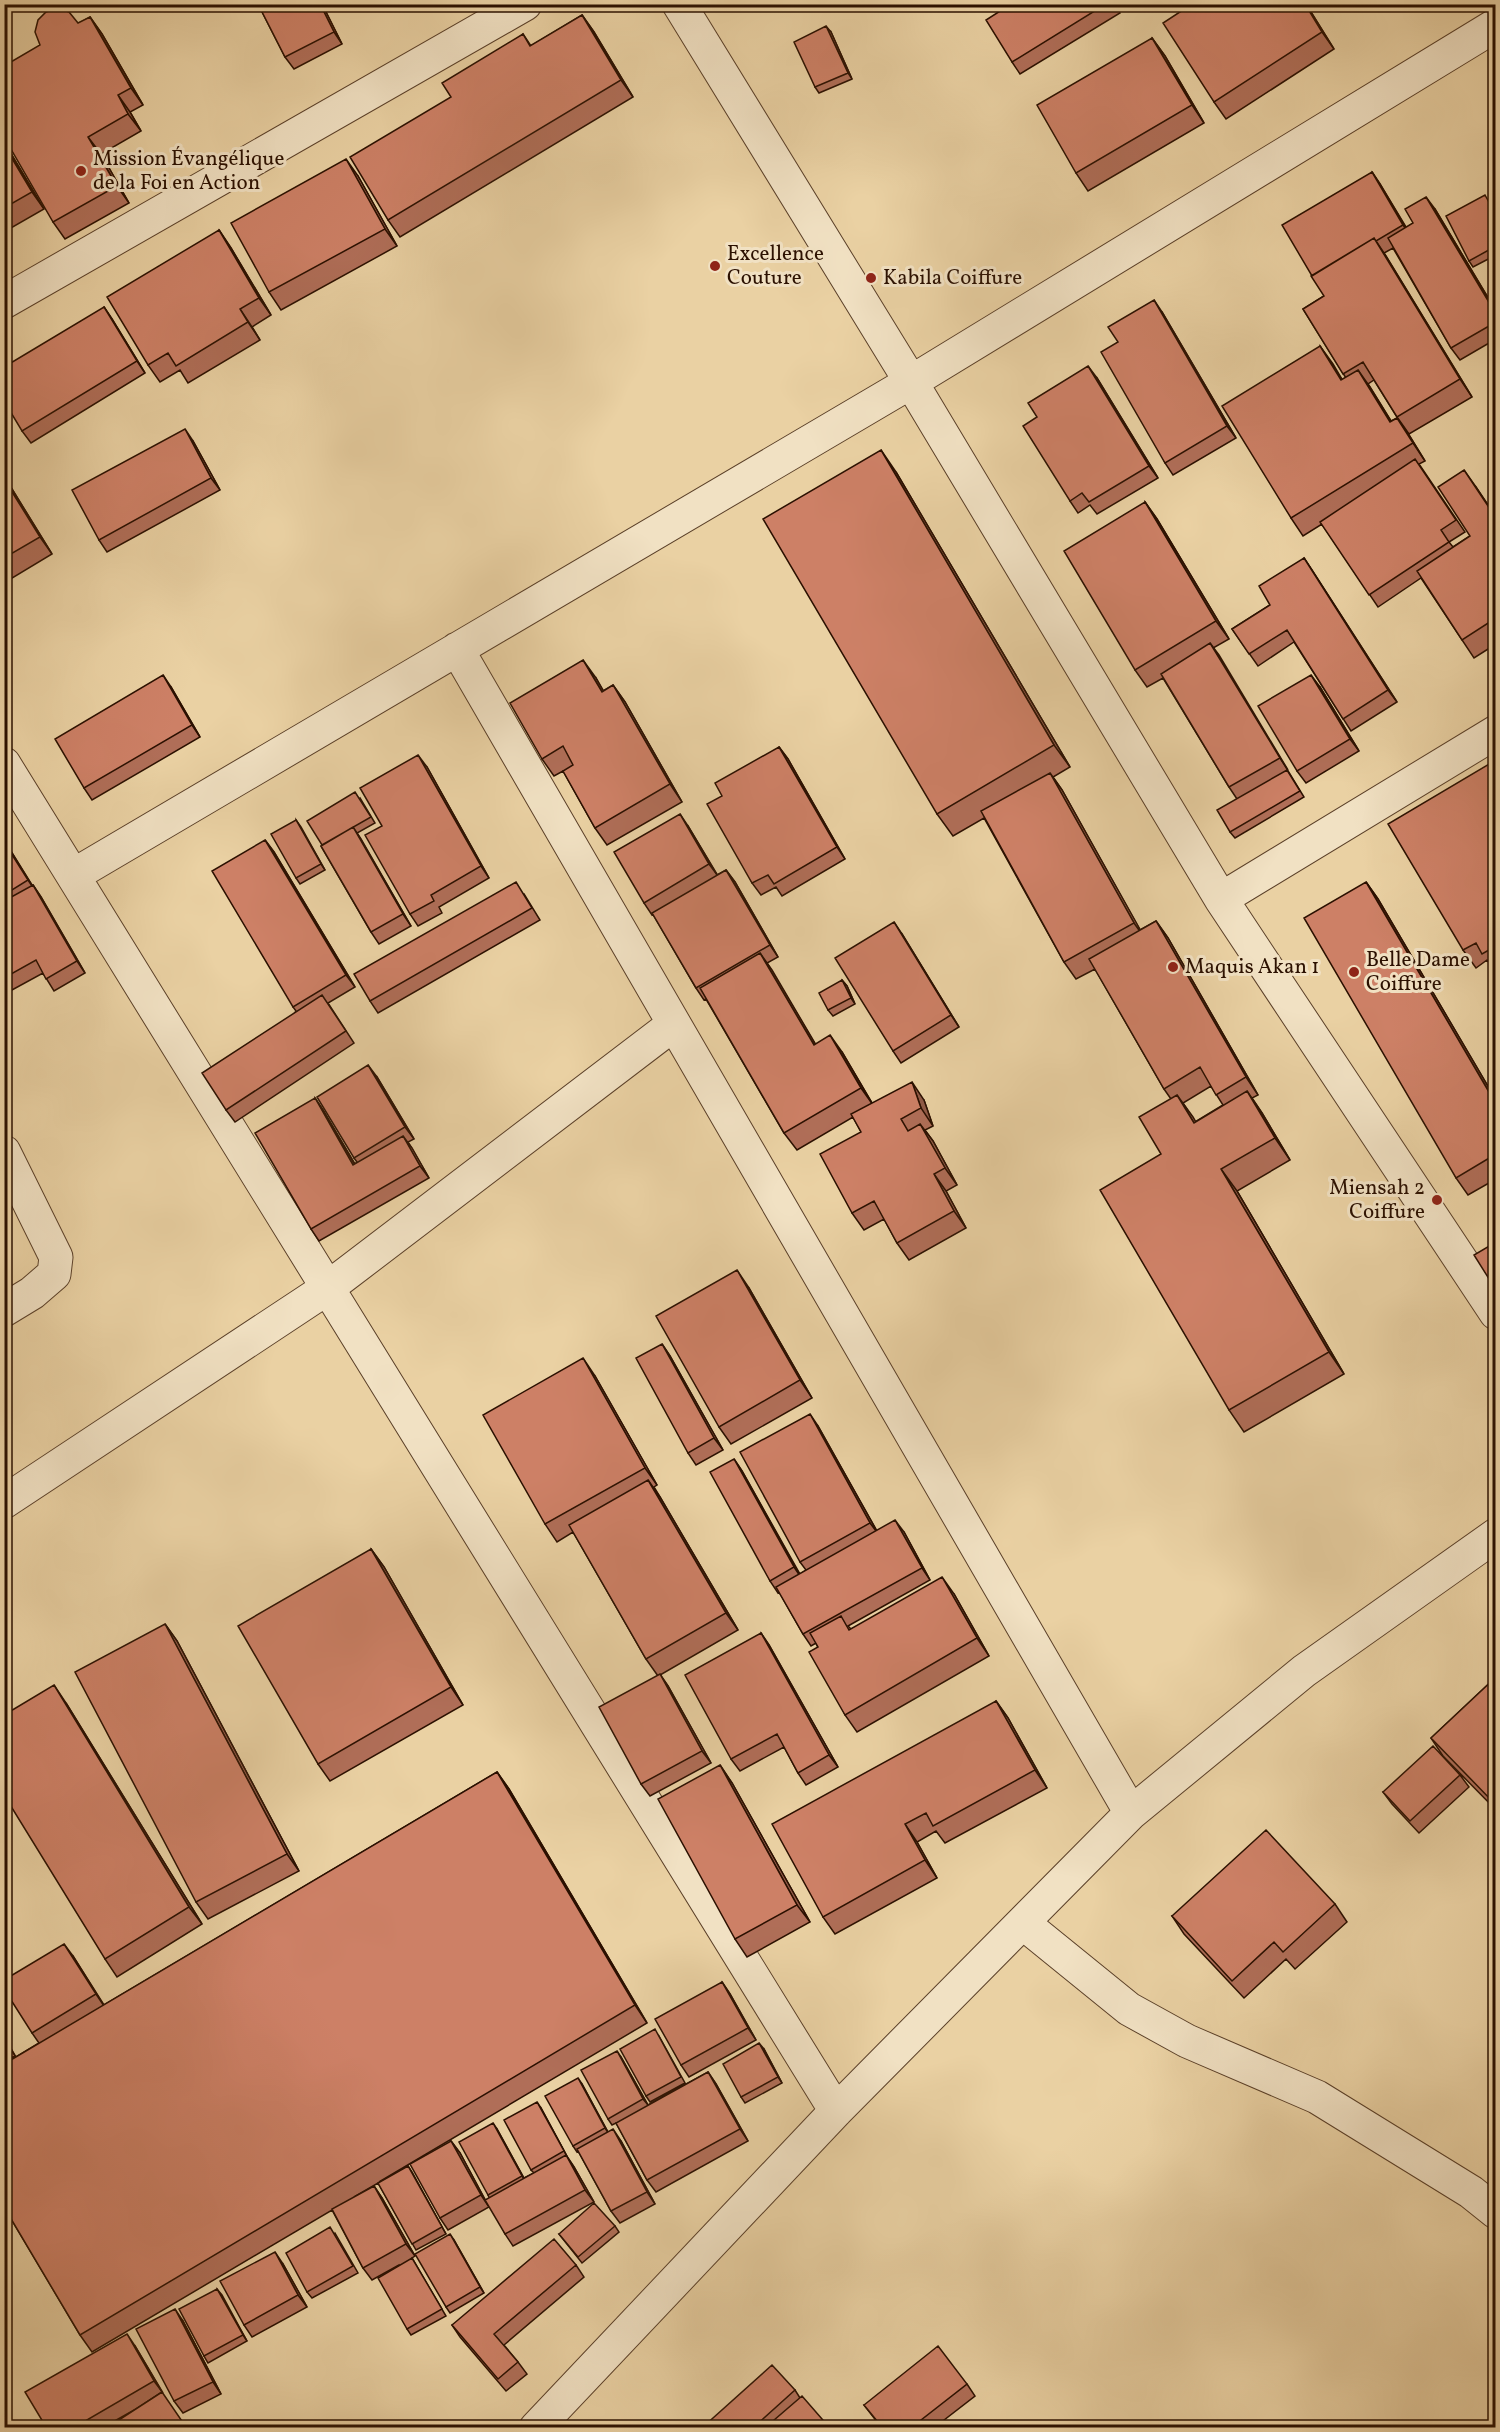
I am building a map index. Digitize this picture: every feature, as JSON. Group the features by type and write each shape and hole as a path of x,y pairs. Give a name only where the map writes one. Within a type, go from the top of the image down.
{"street":[{"path":"4,302 525,4"},
{"path":"679,4 911,382 1221,899 1496,1312"},
{"path":"75,875 911,382 1496,25"},
{"path":"457,649 1131,1813"},
{"path":"1221,899 1496,732"},
{"path":"4,764 75,875 836,2111"},
{"path":"4,1502 328,1287 674,1024"},
{"path":"4,1152 56,1257 54,1274 32,1293 4,1310"},
{"path":"536,2427 836,2111 1131,1813 1304,1671 1496,1535"},
{"path":"1023,1923 1129,2009 1187,2041 1317,2097 1471,2192 1496,2212"}],"building":[{"path":"258,4 320,4 334,32 285,57"},
{"path":"1011,4 1106,4 1012,62 986,20"},
{"path":"1192,4 1305,4 1322,32 1214,102 1163,23"},
{"path":"57,8 69,12 78,23 90,17 131,88 118,95 128,114 88,137 117,186 53,222 4,137 4,66 40,45 35,32 38,20 46,12"},
{"path":"582,15 621,80 388,220 350,157 451,97 442,83 523,34 530,46"},
{"path":"826,26 848,73 815,87 794,42"},
{"path":"1152,38 1192,105 1076,173 1037,105"},
{"path":"4,145 32,192 4,208"},
{"path":"346,159 385,229 269,292 231,223"},
{"path":"1372,172 1403,225 1376,241 1374,238 1312,276 1282,225"},
{"path":"1485,195 1496,215 1496,246 1469,261 1446,216"},
{"path":"1426,197 1496,314 1496,322 1451,348 1388,238 1413,223 1405,209"},
{"path":"219,230 259,298 240,309 248,322 176,366 168,353 148,365 107,297"},
{"path":"1374,238 1460,379 1397,417 1363,362 1343,374 1303,309 1324,296 1311,276"},
{"path":"1154,300 1227,426 1165,463 1101,352 1118,342 1108,327"},
{"path":"104,307 137,361 22,431 4,401 4,367"},
{"path":"1320,346 1341,380 1358,370 1390,422 1397,418 1413,443 1291,518 1222,406"},
{"path":"1088,366 1149,466 1089,502 1082,493 1070,501 1023,426 1037,417 1028,403"},
{"path":"185,429 211,478 99,540 72,490"},
{"path":"881,450 1054,745 937,814 763,519"},
{"path":"1415,459 1456,520 1441,530 1449,542 1369,595 1320,522"},
{"path":"1464,470 1496,518 1496,618 1462,640 1417,571 1470,536 1438,487"},
{"path":"4,479 40,537 4,558"},
{"path":"1145,502 1216,621 1135,670 1064,551"},
{"path":"1304,558 1388,690 1343,719 1287,630 1249,654 1232,629 1270,605 1259,586"},
{"path":"1210,643 1280,758 1229,787 1161,674"},
{"path":"583,660 602,692 613,685 670,784 595,828 563,771 573,765 563,746 542,759 510,703"},
{"path":"163,675 192,725 84,788 55,739"},
{"path":"1311,675 1350,739 1297,771 1258,706"},
{"path":"779,747 837,847 774,884 768,875 752,883 707,804 722,796 715,783"},
{"path":"418,755 481,866 431,895 434,901 410,914 365,835 382,826 360,788"},
{"path":"1496,760 1496,946 1482,954 1476,943 1463,950 1388,824"},
{"path":"1287,770 1300,791 1230,832 1217,810"},
{"path":"1050,773 1134,923 1064,962 981,811"},
{"path":"355,792 371,817 322,845 307,821"},
{"path":"680,814 709,864 644,903 614,852"},
{"path":"296,820 321,864 296,878 271,834"},
{"path":"353,827 403,914 371,932 321,846"},
{"path":"265,840 346,975 293,1007 212,871"},
{"path":"4,842 28,880 4,895"},
{"path":"726,870 770,945 696,988 652,913"},
{"path":"516,882 532,908 370,1001 354,974"},
{"path":"1366,882 1496,1104 1496,1154 1456,1178 1304,918"},
{"path":"33,885 77,961 46,979 36,960 4,978 4,901"},
{"path":"1156,921 1246,1077 1216,1095 1200,1067 1164,1089 1089,959"},
{"path":"894,922 951,1015 893,1051 835,958"},
{"path":"760,953 814,1045 830,1035 861,1088 784,1133 700,988"},
{"path":"842,980 851,998 828,1010 819,993"},
{"path":"322,995 346,1031 226,1110 202,1073"},
{"path":"368,1065 405,1127 354,1158 317,1097"},
{"path":"912,1082 921,1108 901,1119 908,1131 920,1124 945,1168 934,1174 954,1211 897,1243 874,1201 852,1213 820,1154 861,1132 851,1114"},
{"path":"1247,1091 1275,1138 1221,1169 1329,1352 1229,1410 1100,1190 1161,1154 1139,1117 1177,1095 1194,1123"},
{"path":"315,1098 353,1165 403,1136 420,1166 311,1229 255,1133"},
{"path":"1496,1242 1496,1290 1474,1255"},
{"path":"737,1270 800,1380 719,1427 656,1316"},
{"path":"662,1344 714,1438 688,1453 636,1358"},
{"path":"583,1358 645,1468 545,1524 483,1415"},
{"path":"810,1414 870,1523 800,1562 740,1452"},
{"path":"734,1459 794,1567 770,1581 710,1472"},
{"path":"648,1480 726,1613 646,1659 569,1525"},
{"path":"895,1520 922,1568 803,1634 776,1587"},
{"path":"371,1549 451,1687 318,1764 238,1626"},
{"path":"942,1577 977,1638 845,1715 809,1652 818,1647 810,1633 841,1616 849,1630"},
{"path":"165,1624 287,1854 196,1902 75,1672"},
{"path":"761,1633 829,1755 798,1773 777,1734 731,1759 685,1675"},
{"path":"660,1674 702,1751 641,1784 599,1707"},
{"path":"1496,1677 1496,1799 1493,1802 1431,1738"},
{"path":"54,1685 189,1907 105,1959 4,1795 4,1715"},
{"path":"996,1701 1035,1770 933,1826 926,1813 905,1824 925,1860 823,1917 772,1824"},
{"path":"1433,1746 1460,1775 1410,1821 1383,1792"},
{"path":"720,1765 797,1905 735,1939 658,1799"},
{"path":"497,1772 635,2005 80,2335 4,2207 4,2064"},
{"path":"1266,1830 1335,1904 1283,1952 1274,1942 1232,1981 1172,1916"},
{"path":"64,1944 96,1994 32,2033 4,1989 4,1980"},
{"path":"722,1982 748,2028 681,2065 655,2019"},
{"path":"655,2029 681,2077 646,2096 620,2049"},
{"path":"4,2038 15,2056 4,2061"},
{"path":"759,2043 778,2077 741,2097 723,2064"},
{"path":"617,2051 643,2099 608,2119 581,2070"},
{"path":"708,2072 740,2129 647,2180 616,2123"},
{"path":"578,2078 605,2128 573,2146 545,2096"},
{"path":"537,2102 564,2151 531,2170 504,2120"},
{"path":"493,2123 522,2176 488,2195 459,2142"},
{"path":"613,2129 647,2192 611,2211 577,2149"},
{"path":"451,2141 481,2195 440,2218 410,2164"},
{"path":"566,2155 585,2190 505,2234 485,2200"},
{"path":"408,2166 442,2227 412,2244 378,2183"},
{"path":"374,2186 406,2244 363,2268 332,2209"},
{"path":"594,2203 615,2226 578,2257 559,2234"},
{"path":"330,2227 353,2266 307,2292 286,2253"},
{"path":"450,2234 480,2287 446,2307 415,2254"},
{"path":"554,2239 576,2265 494,2334 518,2362 498,2379 452,2325"},
{"path":"275,2252 298,2295 244,2325 220,2281"},
{"path":"412,2258 442,2309 407,2329 378,2278"},
{"path":"217,2289 243,2335 204,2356 179,2309"},
{"path":"175,2309 213,2382 174,2401 136,2329"},
{"path":"127,2334 154,2381 75,2427 46,2427 25,2392"},
{"path":"938,2346 967,2384 912,2427 882,2427 864,2405"},
{"path":"772,2365 795,2390 754,2427 703,2427"},
{"path":"162,2392 186,2427 108,2427"},
{"path":"802,2396 829,2427 766,2427"}],"place":[{"name":"Mission Évangélique de la Foi en Action","path":"81,171"},
{"name":"Excellence Couture","path":"715,266"},
{"name":"Kabila Coiffure","path":"871,278"},
{"name":"Maquis Akan 1","path":"1173,967"},
{"name":"Belle Dame Coiffure","path":"1354,972"},
{"name":"Miensah 2 Coiffure","path":"1437,1200"}]}
